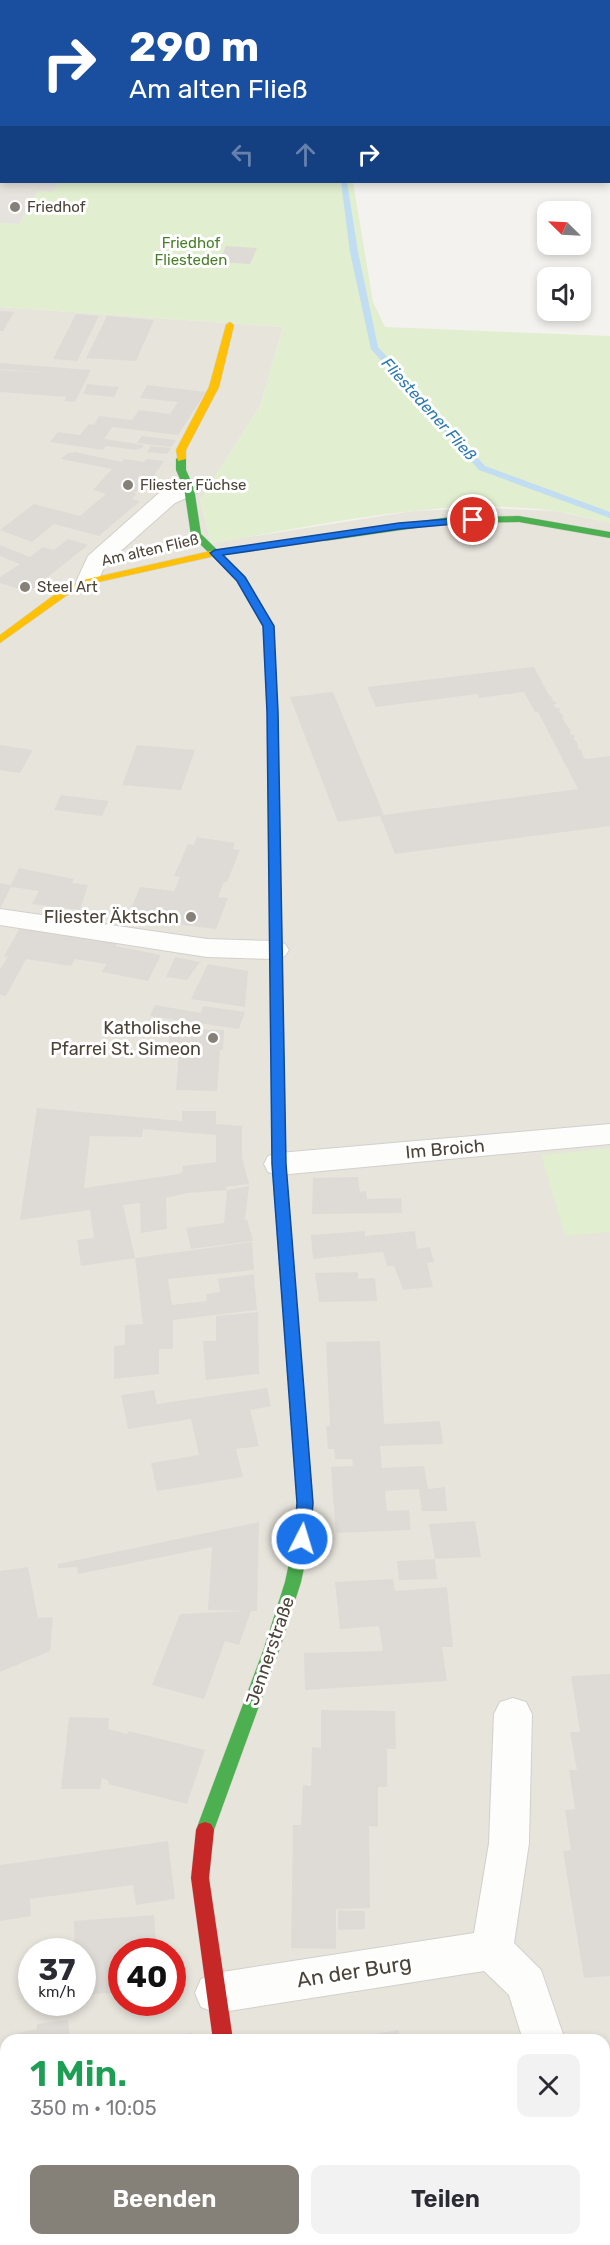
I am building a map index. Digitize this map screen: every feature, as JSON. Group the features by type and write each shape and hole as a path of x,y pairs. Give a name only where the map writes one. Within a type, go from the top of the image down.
{"street":[{"name":"Jennerstraße","path":"222,2034 200,1878 205,1829 272,1648 293,1582 302,1539 305,1503 279,1164 272,712 268,626 242,580 196,536 189,488 181,470 181,450 214,387 230,325"},
{"path":"87,582 96,561 167,498 189,488"},
{"name":"Am alten Fließ","path":"0,640 63,594 87,582 215,553 450,520 519,519 610,535"},
{"path":"0,916 207,948 275,950"},
{"name":"Im Broich","path":"279,1164 610,1134"},
{"path":"513,1713 508,1843 492,1950 526,1984 542,2034"},
{"name":"An der Burg","path":"216,1993 492,1950"}],"shaded area":[{"path":"0,183 59,183 52,192 0,189"},
{"name":"Friedhof","path":"0,189 38,191 19,224 0,223"},
{"path":"0,307 283,327 260,406 200,500 211,543 413,511 487,508 556,511 610,523 610,2034 0,2034"}],"green space":[{"name":"Friedhof Fliesteden","path":"59,183 353,183 373,302 385,327 610,336 610,523 556,511 513,507 470,507 383,515 211,543 200,500 260,406 283,327 0,307 0,223 19,224 38,191 52,192"},
{"path":"610,1148 610,1232 565,1236 541,1155"}],"building":[{"path":"226,246 257,248 250,264 219,262"},
{"path":"0,311 14,312 3,331 0,331"},
{"path":"76,314 99,316 77,361 53,359"},
{"path":"107,316 154,320 136,361 86,358"},
{"path":"0,363 91,370 75,402 64,401 66,397 0,392 0,370 52,373 0,369"},
{"path":"87,384 119,387 114,397 83,394"},
{"path":"147,385 206,392 178,435 112,427 104,439 144,445 136,450 106,446 103,450 50,442 58,432 80,435 89,424 94,425 99,416 132,420 139,410 170,414 178,402 140,398"},
{"path":"142,436 176,440 171,447 137,443"},
{"path":"151,446 171,448 167,454 147,452"},
{"path":"75,452 122,462 124,459 144,462 147,459 164,461 153,477 134,493 137,494 132,499 140,501 99,536 54,524 32,542 0,530 34,504 80,516 106,494 93,490 112,469 61,459 66,454"},
{"path":"68,539 88,545 29,592 0,583 0,577 20,564 0,556 0,545 30,557 43,547 54,550"},
{"path":"534,667 549,695 557,704 554,704 556,708 561,711 558,711 563,715 562,718 571,731 571,735 574,735 575,738 573,738 579,750 581,749 583,757 586,759 610,756 610,826 395,854 380,816 338,822 290,697 333,692 384,815 578,789 538,712 535,712 524,692 479,698 478,694 376,707 367,687"},
{"path":"0,745 33,750 20,773 0,770"},
{"path":"137,745 195,750 181,790 122,785"},
{"path":"61,795 109,801 102,816 54,810"},
{"path":"197,837 235,843 233,849 240,850 218,897 228,898 216,929 127,918 140,887 174,891 180,877 174,876 188,844 194,845"},
{"path":"19,868 74,879 72,883 88,885 80,910 32,904 39,891 11,887 0,909 0,883 11,885"},
{"path":"20,928 117,943 116,946 161,955 148,981 102,972 106,964 75,959 71,966 26,959 6,996 0,995 0,969 8,957 4,956"},
{"path":"175,957 200,962 187,980 166,977"},
{"path":"208,964 248,971 245,1007 191,999"},
{"path":"155,1005 201,1013 203,1006 245,1012 239,1029 150,1016"},
{"path":"170,1029 224,1030 217,1091 176,1090 179,1050 168,1050"},
{"path":"37,1108 182,1121 182,1111 216,1111 216,1124 242,1126 242,1158 249,1184 226,1187 227,1190 187,1193 166,1198 167,1229 141,1233 140,1203 123,1205 135,1258 81,1266 77,1240 94,1238 90,1210 20,1220","holes":["143,1129 216,1135 216,1162 182,1166 183,1171 179,1174 84,1188 90,1136 142,1137"]},
{"path":"358,1177 360,1192 366,1191 367,1199 401,1198 402,1213 312,1214 313,1178"},
{"path":"249,1186 245,1220 247,1219 253,1241 191,1249 186,1228 224,1223 227,1190"},
{"path":"365,1231 365,1236 415,1231 417,1249 430,1247 434,1262 427,1263 433,1287 403,1290 394,1266 387,1266 383,1252 313,1259 311,1235"},
{"path":"252,1242 254,1270 168,1279 172,1305 207,1301 206,1294 220,1292 218,1279 254,1274 257,1310 173,1320 173,1349 159,1349 159,1374 114,1379 114,1346 125,1345 125,1325 143,1324 135,1258"},
{"path":"358,1272 358,1279 375,1278 377,1301 319,1302 315,1273"},
{"path":"258,1312 259,1374 206,1380 203,1341 216,1341 216,1316"},
{"path":"380,1341 384,1424 440,1421 443,1444 380,1446 382,1468 424,1466 428,1489 445,1487 447,1511 422,1511 419,1489 385,1491 387,1511 409,1510 411,1530 336,1533 331,1467 353,1466 352,1459 335,1459 334,1449 328,1449 326,1426 330,1426 326,1342"},
{"path":"267,1388 271,1406 250,1410 259,1446 236,1449 243,1477 157,1491 151,1463 199,1455 191,1419 128,1429 121,1395 154,1390 157,1404"},
{"path":"475,1521 481,1557 435,1559 429,1524"},
{"path":"259,1522 257,1611 251,1611 239,1645 225,1641 204,1699 152,1685 180,1614 243,1611 208,1610 212,1547 78,1574 77,1567 58,1568 58,1564"},
{"path":"435,1559 437,1579 399,1580 397,1561"},
{"path":"28,1567 38,1618 53,1617 50,1651 0,1672 0,1571"},
{"path":"393,1579 395,1591 447,1587 453,1647 442,1647 447,1681 305,1690 304,1653 383,1651 379,1626 340,1629 335,1582"},
{"path":"610,1674 610,1976 584,1978 563,1851 571,1850 565,1810 575,1809 569,1770 577,1770 570,1732 580,1732 571,1676"},
{"path":"321,1710 395,1711 396,1749 387,1749 387,1787 378,1787 378,1827 369,1826 370,1908 336,1909 336,1949 291,1948 293,1825 301,1825 303,1785 311,1786 312,1747 321,1748"},
{"path":"69,1717 109,1718 108,1729 127,1734 129,1731 205,1750 187,1804 108,1784 109,1781 102,1778 100,1789 61,1789"},
{"path":"168,1841 175,1899 136,1905 133,1885 30,1899 31,1916 0,1921 0,1865"},
{"path":"338,1910 365,1911 365,1929 338,1930"},
{"path":"154,1915 156,1938 108,1938 108,1993 96,1994 96,1938 75,1938 74,1921"},
{"path":"68,2020 69,2034 14,2034 37,2029 37,2024"},
{"path":"399,2030 399,2034 374,2034"}],"waterway":[{"name":"Fliestedener Fließ","path":"344,183 354,252 374,347 482,468 610,515"}],"traffic: fast":[{"path":"181,459 181,470 189,488 196,535 242,580 268,626 272,712 276,968"},
{"path":"325,538 450,520 519,519 610,535"},
{"path":"205,1830 272,1648 293,1582 302,1540 305,1503 288,1284"}],"traffic: slow":[{"path":"181,459 181,450 214,387 230,325"},
{"path":"0,640 62,594 87,582 215,553 325,538"},
{"path":"276,968 279,1164 288,1284"}],"traffic: jam":[{"path":"205,1830 200,1878 222,2034"}],"place":[{"name":"Friedhof","path":"15,207"},
{"name":"Fliester Füchse","path":"128,485"},
{"name":"Steel Art","path":"25,587"},
{"name":"Fliester Äktschn","path":"191,917"},
{"name":"Katholische Pfarrei St. Simeon","path":"213,1038"}],"route":[{"path":"302,1539 305,1503 279,1164 272,712 268,626 242,580 215,553 399,526 450,520 473,520"}]}
